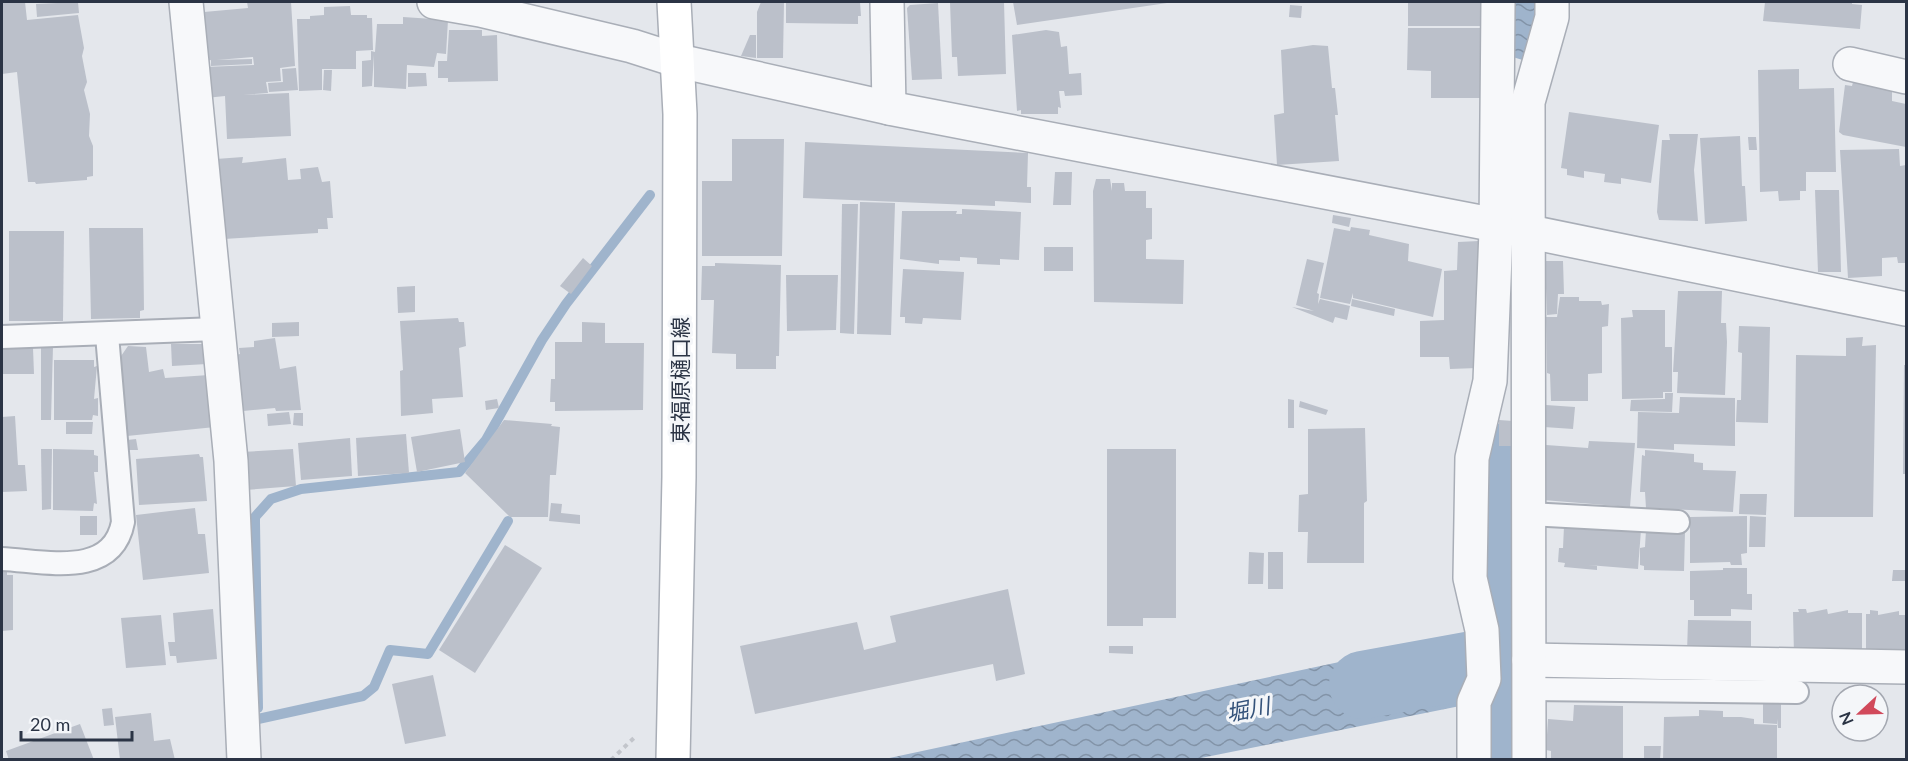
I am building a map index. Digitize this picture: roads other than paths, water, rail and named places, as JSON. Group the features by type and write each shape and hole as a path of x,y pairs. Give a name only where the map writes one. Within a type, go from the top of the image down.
{"main road":[{"name":"東福原樋口線","path":"673,759 679,477 679,61 674,2"}],"street":[{"path":"186,2 231,460 244,759"},
{"path":"434,2 632,46 679,61 889,108 1528,231 1906,309"},
{"path":"887,2 889,108"},
{"path":"1474,759 1474,702 1484,678 1482,630 1470,578 1472,458 1490,381 1496,225 1498,2"},
{"path":"1529,759 1528,102 1552,17 1552,2"},
{"path":"1850,64 1906,77"},
{"path":"1530,674 1906,667"}],"lane":[{"path":"2,337 107,335 217,329"},
{"path":"2,559 86,562 102,557 112,550 120,537 123,522 107,335"},
{"path":"1529,514 1678,522"},
{"path":"1530,674 1797,692"}],"water":[{"path":"1513,2 1541,2 1529,62 1506,55"},
{"path":"1452,638 1460,706 1196,759 880,760"}],"waterway":[{"path":"258,708 255,517 271,499 301,489 459,472 486,440 542,340 566,304 650,195"},
{"path":"1505,457 1505,760"},
{"path":"258,719 363,696 374,687 390,650 428,654 508,521"},
{"name":"堀川","path":"1363,685 1506,659"}]}
